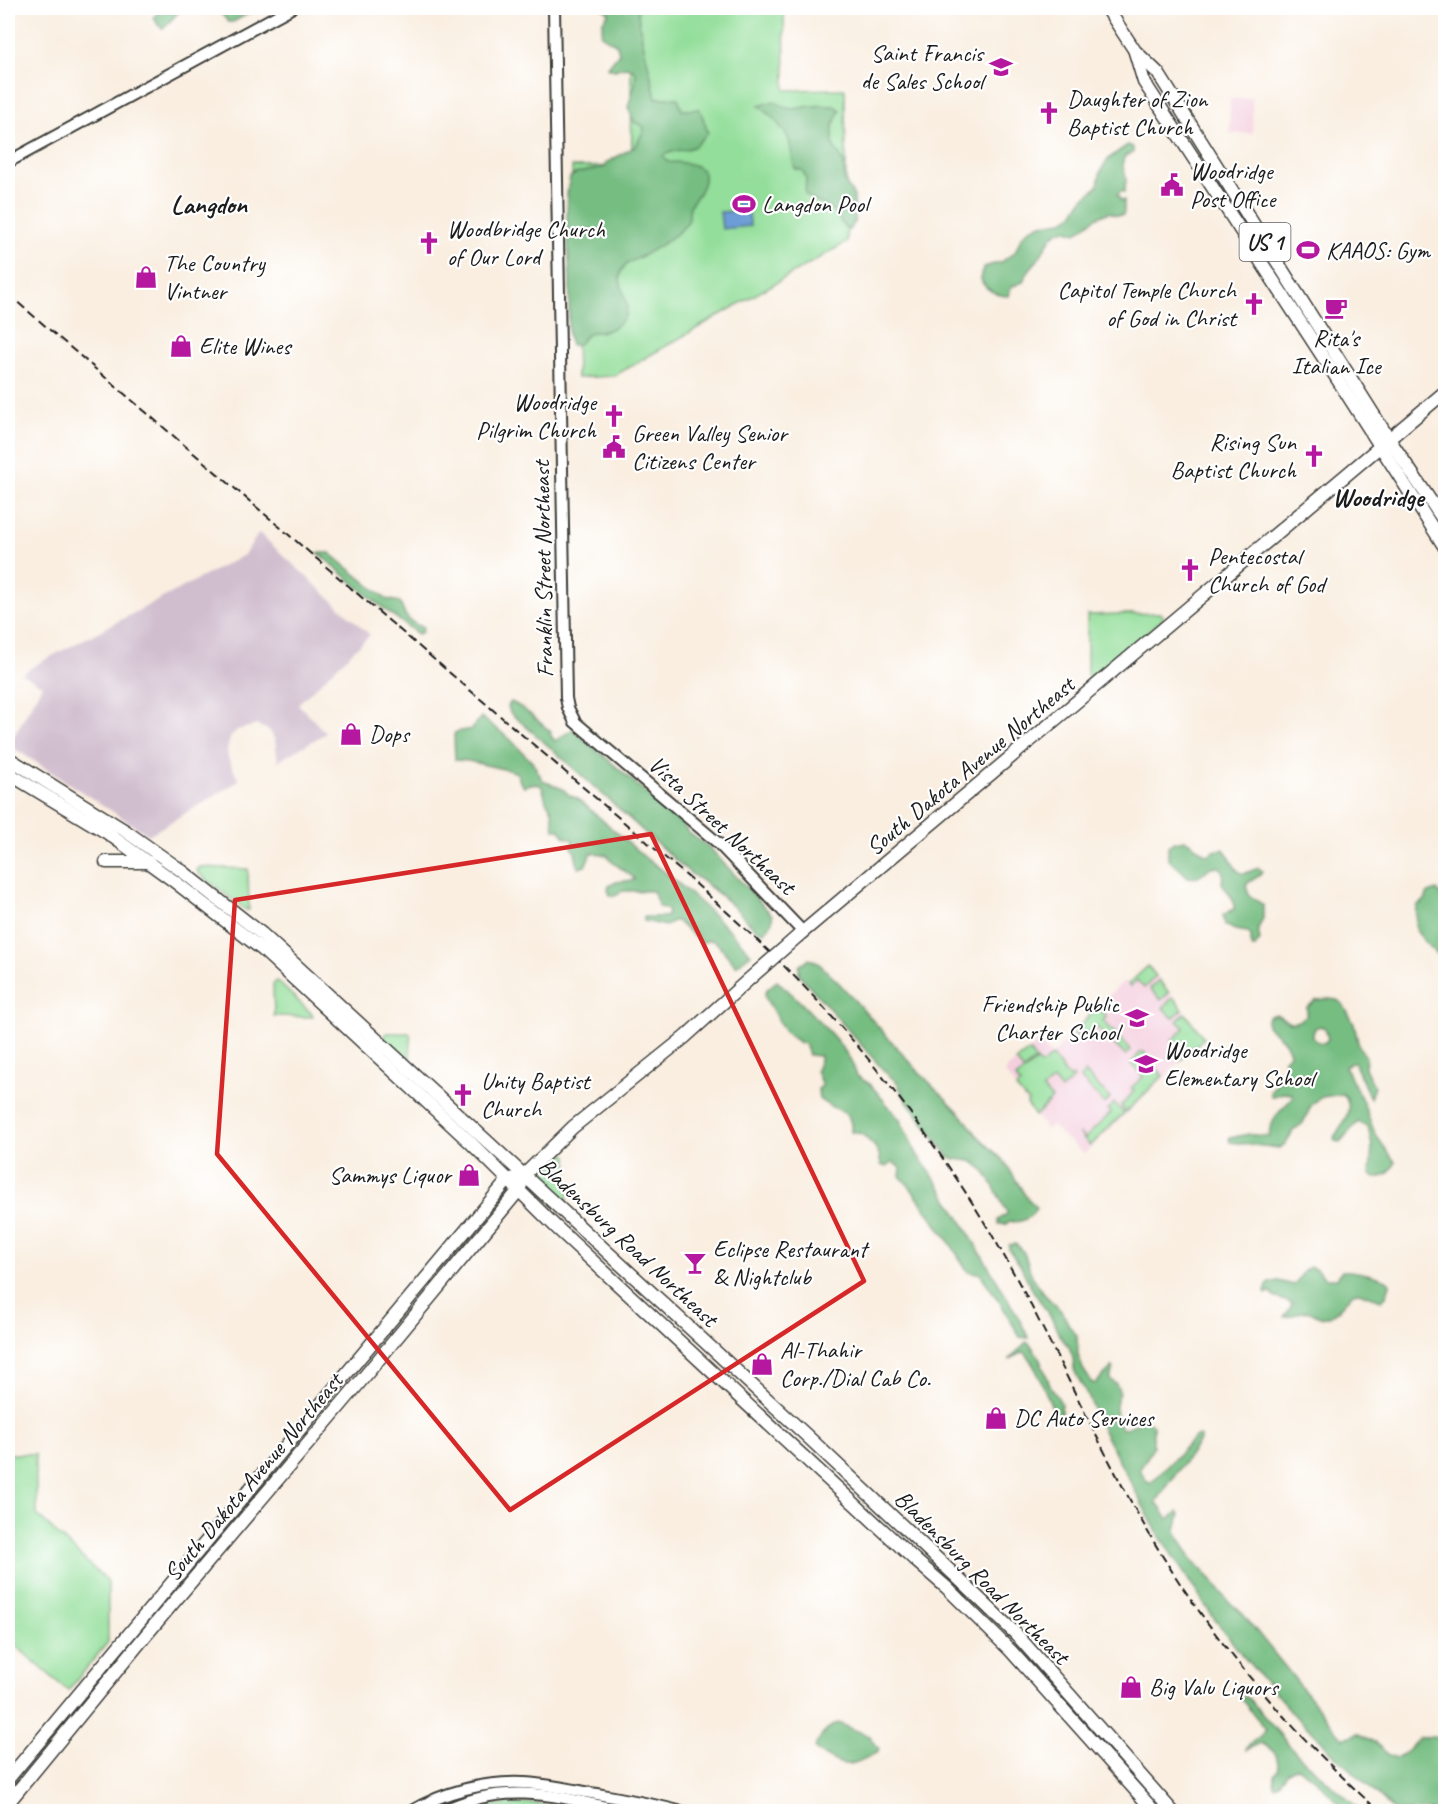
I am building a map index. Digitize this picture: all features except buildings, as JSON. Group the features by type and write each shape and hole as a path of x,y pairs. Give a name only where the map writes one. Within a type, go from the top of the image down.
{"main road":[{"name":"US 1","path":"1107,8 1135,51 1144,82 1384,442 1446,524"},
{"name":"South Dakota Avenue Northeast","path":"8,1779 508,1180 524,1175 573,1127 685,1037 801,934 1446,391"},
{"name":"US 1","path":"1384,442 1446,549"},
{"name":"Bladensburg Road Northeast","path":"8,758 124,830 182,871 262,934 806,1435 1008,1627 1173,1812"},
{"name":"Bladensburg Road Northeast","path":"8,772 106,832 149,862 263,950 470,1142 556,1227 954,1595 1011,1651 1155,1812"},
{"path":"106,862 149,862"},
{"name":"South Dakota Avenue Northeast","path":"8,1803 478,1240 519,1190 524,1175"},
{"path":"466,1229 478,1240"}],"street":[{"path":"8,162 291,8"},
{"name":"Franklin Street Northeast","path":"554,8 566,698 575,722 611,751"},
{"name":"Vista Street Northeast","path":"611,751 725,850 801,934"},
{"path":"440,1812 469,1794 506,1783 533,1784 655,1804 682,1812"},
{"path":"410,1812 438,1797 528,1792 627,1812"}],"highlighted area":[{"path":"651,834 864,1281 510,1510 217,1154 235,900"}],"shaded area":[{"path":"1252,98 1253,133 1230,134 1230,99"},
{"path":"259,533 370,635 298,704 326,733 278,761 275,740 270,731 257,725 237,730 230,738 227,750 228,758 239,781 149,835 9,745 42,685 22,674 244,555"},
{"path":"1148,965 1205,1038 1084,1154 1050,1125 1046,1130 1004,1072 1039,1041 1052,1056 1124,981 1128,984"}],"green space":[{"path":"161,8 182,8 163,29 154,17"},
{"path":"211,8 259,8 233,22 228,22 221,13"},
{"path":"602,8 637,8 656,98 678,98 682,110 700,109 708,133 693,147 663,156 668,162 696,166 704,174 704,180 691,204 686,225 664,243 624,267 620,279 627,306 623,319 609,330 591,332 577,345 571,345 568,335 570,284 567,220 567,194 570,177 577,173 606,167 606,163 636,146 644,129 643,126 634,122 628,107 636,72 626,67 615,70 607,68 619,53 617,45 601,35 603,21 609,13"},
{"path":"630,8 784,8 785,90 845,89 847,242 614,376 577,378 572,167 629,166 632,163"},
{"path":"774,101 790,108 834,106 840,110 833,126 833,145 844,163 844,181 854,196 855,222 849,230 831,209 805,194 806,178 802,170 795,169 789,139 768,113 759,106"},
{"path":"1128,145 1133,147 1133,153 1125,156 1123,160 1126,182 1124,192 1117,194 1121,201 1124,200 1123,215 1109,212 1096,218 1076,233 1067,230 1056,233 1023,282 1011,287 1009,296 997,294 983,284 981,273 984,267 1001,262 1015,252 1021,238 1028,230 1041,224 1063,221 1072,215 1083,199 1098,186 1103,166 1107,161"},
{"path":"318,553 330,553 386,599 400,602 408,618 423,627 422,632 418,634 384,609"},
{"path":"1160,613 1163,619 1093,678 1089,677 1087,674 1087,615"},
{"path":"511,702 551,732 555,741 573,729 681,823 689,833 709,847 772,915 772,922 768,929 764,932 756,929 725,899 690,873 510,713 508,706"},
{"path":"481,717 510,739 533,763 543,781 563,789 578,799 680,885 726,927 751,954 736,966 717,943 711,940 701,943 677,921 666,926 644,921 644,917 666,917 668,912 659,907 653,891 622,891 614,896 610,895 609,886 616,882 634,880 634,878 611,861 607,855 591,853 585,866 578,868 575,852 572,849 573,840 565,837 559,829 554,829 552,810 546,801 541,785 530,784 524,787 517,773 512,771 455,760 454,734 472,729"},
{"path":"1185,840 1208,855 1223,849 1241,873 1259,868 1262,871 1246,886 1249,895 1263,905 1263,918 1258,929 1260,940 1255,947 1251,947 1251,936 1248,932 1235,930 1225,925 1223,915 1234,909 1234,905 1222,883 1221,868 1213,867 1198,877 1187,877 1168,859 1168,846"},
{"path":"200,867 248,869 249,910 198,873 197,869"},
{"path":"1437,890 1445,899 1445,956 1430,948 1416,928 1417,906 1425,900 1428,893"},
{"path":"808,959 816,961 840,984 919,1072 961,1114 977,1135 1005,1162 1025,1195 1036,1208 1029,1217 1022,1221 999,1224 998,1220 1007,1212 982,1169 971,1161 948,1156 902,1094 898,1083 885,1072 799,974 799,966"},
{"path":"1148,966 1156,976 1144,988 1137,980 1130,987 1128,984"},
{"path":"1159,980 1169,993 1161,1000 1150,989"},
{"path":"277,981 313,1017 274,1016 273,984"},
{"path":"777,981 830,1033 849,1057 857,1076 870,1084 900,1120 918,1156 952,1205 1029,1338 1020,1337 981,1275 968,1272 952,1246 900,1176 901,1169 893,1162 886,1167 881,1165 875,1147 862,1134 851,1132 851,1124 846,1114 819,1099 818,1089 822,1086 816,1070 820,1056 809,1055 805,1044 785,1032 765,997 767,990"},
{"path":"1173,997 1183,1009 1173,1018 1163,1008"},
{"path":"1317,1000 1337,1000 1343,1004 1354,1024 1359,1047 1366,1057 1365,1068 1374,1087 1370,1098 1354,1062 1345,1066 1363,1102 1375,1134 1395,1162 1390,1171 1382,1176 1375,1178 1370,1174 1372,1146 1368,1127 1358,1122 1340,1142 1335,1141 1334,1137 1347,1116 1347,1099 1343,1094 1322,1097 1312,1104 1303,1123 1293,1131 1285,1145 1279,1148 1230,1142 1229,1138 1249,1134 1269,1137 1270,1128 1276,1116 1293,1097 1292,1094 1283,1093 1271,1097 1270,1092 1283,1073 1284,1059 1290,1054 1285,1042 1267,1026 1267,1019 1276,1014 1291,1022 1298,1021 1307,1015 1307,1007","holes":["1320,1026 1325,1028 1328,1039 1324,1043 1312,1037 1315,1028"]},
{"path":"1097,1007 1107,1016 1103,1021 1128,1046 1130,1051 1125,1055 1097,1027 1089,1035 1086,1032 1079,1038 1074,1033"},
{"path":"1185,1013 1204,1038 1179,1061 1177,1058 1183,1052 1172,1041 1184,1028 1177,1021"},
{"path":"386,1033 409,1033 411,1037 410,1058 406,1059 383,1038"},
{"path":"1029,1051 1036,1060 1023,1070 1016,1061"},
{"path":"1141,1052 1144,1052 1163,1076 1126,1112 1121,1106 1134,1091 1131,1088 1143,1077 1131,1063"},
{"path":"1052,1056 1069,1078 1073,1076 1074,1078 1061,1090 1053,1080 1043,1089 1052,1099 1035,1116 1028,1102 1016,1088 1020,1084 1016,1078 1037,1061 1041,1065"},
{"path":"1085,1073 1110,1098 1105,1104 1080,1078"},
{"path":"1114,1103 1124,1113 1090,1146 1079,1133 1085,1138 1111,1113 1108,1109"},
{"path":"565,1153 568,1156 568,1201 565,1204 541,1184 541,1179 548,1166"},
{"path":"1015,1244 1024,1253 1032,1275 1045,1296 1061,1311 1077,1335 1078,1355 1092,1383 1096,1383 1112,1367 1110,1379 1116,1384 1120,1393 1116,1402 1116,1411 1121,1429 1145,1419 1153,1425 1153,1448 1140,1469 1147,1482 1151,1483 1196,1436 1200,1436 1200,1440 1156,1502 1169,1519 1178,1512 1180,1514 1177,1534 1192,1560 1212,1580 1227,1600 1242,1613 1343,1739 1358,1733 1396,1758 1420,1737 1444,1738 1446,1740 1445,1811 1395,1811 1297,1718 1242,1655 1213,1617 1157,1532 1102,1429 1076,1374 1069,1347 1059,1335 1052,1319 1009,1250 1009,1245"},
{"path":"1310,1267 1316,1269 1325,1278 1337,1278 1342,1271 1351,1271 1380,1277 1388,1281 1390,1285 1386,1296 1381,1300 1359,1292 1353,1293 1338,1310 1329,1316 1320,1317 1305,1312 1284,1317 1292,1303 1274,1297 1270,1292 1266,1294 1268,1283 1278,1281 1294,1285 1304,1271"},
{"path":"1026,1342 1034,1349 1060,1402 1060,1418 1056,1416 1026,1353 1022,1352 1009,1360"},
{"path":"8,1454 35,1454 37,1515 108,1582 108,1642 68,1691 8,1639"},
{"path":"1240,1694 1249,1699 1296,1753 1361,1811 1346,1811 1316,1780 1297,1767 1288,1772 1278,1785 1274,1786 1275,1774 1279,1769 1273,1751 1261,1743 1246,1750 1266,1729 1240,1698"},
{"path":"838,1723 870,1736 879,1749 878,1752 847,1764 835,1761 817,1751 816,1744 821,1737"},
{"path":"532,1803 579,1811 472,1811 484,1806"}],"water":[{"path":"748,197 750,226 722,229 720,212 737,211 736,198"}],"railway":[{"path":"8,294 696,884 817,1000 893,1090 940,1154 983,1220 1042,1327 1135,1509 1186,1593 1276,1708 1344,1779 1380,1812"}],"place":[{"name":"Saint Francis de Sales School","path":"1001,67"},
{"name":"Daughter of Zion Baptist Church","path":"1049,113"},
{"name":"Woodridge Post Office","path":"1172,185"},
{"name":"Langdon Pool","path":"744,204"},
{"name":"Woodbridge Church of Our Lord","path":"429,243"},
{"name":"KAAOS: Gym","path":"1308,250"},
{"name":"The Country Vintner","path":"146,277"},
{"name":"Capitol Temple Church of God in Christ","path":"1254,304"},
{"name":"Rita's Italian Ice","path":"1336,308"},
{"name":"Elite Wines","path":"181,346"},
{"name":"Woodridge Pilgrim Church","path":"614,416"},
{"name":"Green Valley Senior Citizens Center","path":"614,447"},
{"name":"Rising Sun Baptist Church","path":"1314,456"},
{"name":"Pentecostal Church of God","path":"1190,570"},
{"name":"Dops","path":"351,734"},
{"name":"Friendship Public Charter School","path":"1137,1018"},
{"name":"Woodridge Elementary School","path":"1146,1064"},
{"name":"Unity Baptist Church","path":"463,1095"},
{"name":"Sammys Liquor","path":"469,1175"},
{"name":"Eclipse Restaurant & Nightclub","path":"695,1263"},
{"name":"Al-Thahir Corp./Dial Cab Co.","path":"762,1364"},
{"name":"DC Auto Services","path":"996,1418"},
{"name":"Big Valu Liquors","path":"1131,1687"}],"district":[{"name":"Langdon","path":"209,204"},
{"name":"Woodridge","path":"1378,497"}]}
